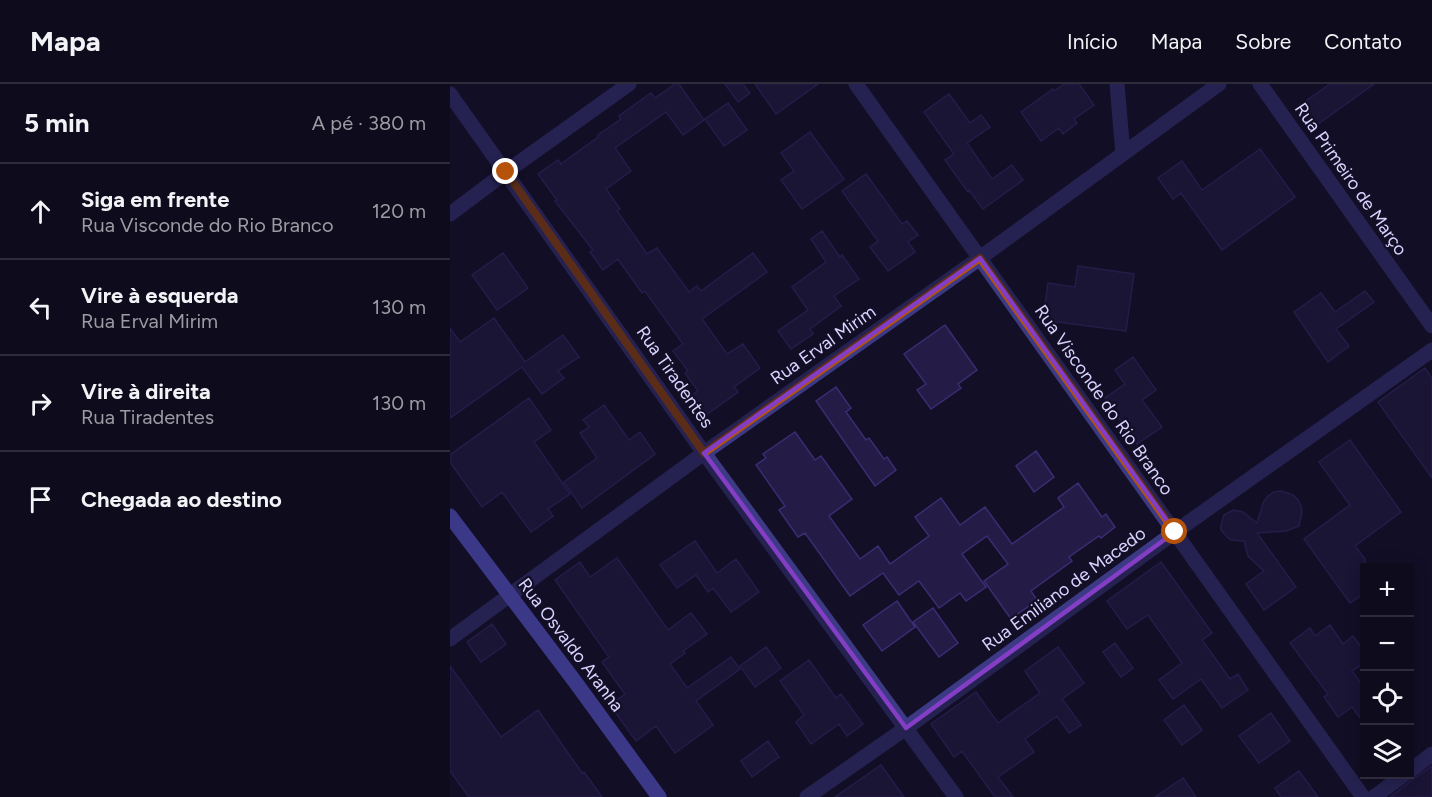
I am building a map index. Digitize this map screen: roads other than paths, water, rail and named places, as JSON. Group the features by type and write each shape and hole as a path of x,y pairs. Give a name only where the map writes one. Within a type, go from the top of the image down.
{"main road":[{"name":"Rua Osvaldo Aranha","path":"450,516 659,797"}],"street":[{"path":"450,214 629,84"},
{"name":"Rua Visconde do Rio Branco","path":"856,84 1363,797"},
{"path":"1117,84 1123,154"},
{"name":"Rua Erval Mirim","path":"450,639 704,453 980,258 1218,84"},
{"name":"Rua Primeiro de Março","path":"1260,84 1432,326"},
{"name":"Rua Tiradentes","path":"450,94 704,453 956,797"},
{"name":"Rua Emiliano de Macedo","path":"807,797 1432,350"},
{"path":"1414,768 1432,754"},
{"path":"1374,797 1398,779"}]}
